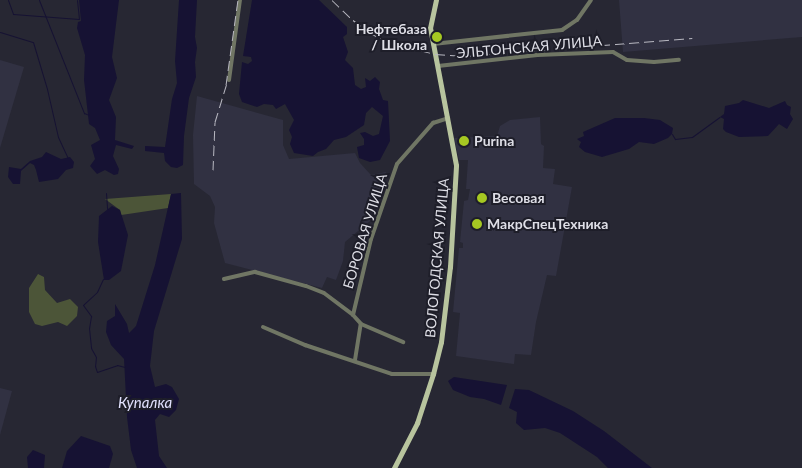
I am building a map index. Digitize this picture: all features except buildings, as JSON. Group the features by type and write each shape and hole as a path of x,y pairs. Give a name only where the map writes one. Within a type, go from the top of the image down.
{"main road":[{"name":"ВОЛОГОДСКАЯ УЛИЦА","path":"394,468 417,422 433,374 444,323 456,196 456,165 430,23 436,0"}],"street":[{"path":"229,80 240,0"},
{"name":"ЭЛЬТОНСКАЯ УЛИЦА","path":"433,44 562,30 577,20 590,0"},
{"name":"ЭЛЬТОНСКАЯ УЛИЦА","path":"438,66 537,56 613,52 627,60 654,62 679,60"},
{"name":"БОРОВАЯ УЛИЦА","path":"353,314 361,276 379,213 397,164 433,122 448,118"},
{"path":"224,279 255,272 306,286 324,293 353,314 361,324 403,342"},
{"path":"355,360 361,324"},
{"path":"263,327 305,345 355,360 392,374 433,374"}],"shaded area":[{"path":"619,0 802,0 802,37 623,52"},
{"path":"0,60 24,67 0,148"},
{"path":"197,96 283,120 283,145 289,159 355,153 360,163 371,175 386,172 370,221 345,242 343,261 336,280 327,277 322,288 225,263 214,223 215,207 210,196 194,184 193,135"},
{"path":"540,117 541,144 544,146 543,168 555,169 553,184 572,187 556,276 547,275 536,322 531,355 515,354 514,364 456,356 460,313 453,312 459,248 463,248 463,243 460,242 464,201 468,200 470,189 466,189 468,160 459,160 454,138 497,136 500,126 510,120"},
{"path":"0,388 12,391 0,435"}],"green space":[{"path":"171,194 168,208 121,215 120,210 105,199"},
{"path":"38,274 44,277 45,290 57,303 70,299 78,307 77,316 67,326 58,322 42,326 35,324 29,312 29,288"}],"water":[{"path":"79,0 119,0 112,57 117,78 109,100 116,117 115,140 134,146 132,149 116,145 113,156 119,169 118,174 114,175 105,170 97,174 90,166 95,159 91,145 100,140 95,128 89,124 84,80 85,55 77,28 78,22 81,21"},
{"path":"179,0 197,0 195,37 197,48 195,62 196,77 189,98 184,136 183,165 177,168 171,167 165,161 164,153 145,151 145,146 165,147 172,99 177,83 175,61"},
{"path":"252,0 319,0 347,27 347,34 343,37 348,52 345,60 353,68 355,85 361,89 366,87 365,78 370,81 375,77 380,82 379,89 383,100 388,101 390,141 380,160 370,162 359,158 357,147 364,145 364,139 360,133 365,132 373,136 379,134 383,116 372,107 366,113 364,125 346,137 334,140 326,149 313,156 294,153 290,144 292,137 289,130 294,120 285,104 276,109 273,105 264,104 257,107 242,102 239,94 242,62 248,64 252,61 251,57 243,56"},
{"path":"743,100 769,108 785,101 791,107 790,114 793,119 787,129 779,124 768,136 739,137 726,132 723,129 724,119 720,117 724,114 725,106 739,103"},
{"path":"615,118 660,120 673,128 672,134 668,138 654,144 639,142 629,149 602,157 585,152 579,147 581,142 577,139 584,136 583,132"},
{"path":"46,152 61,159 70,157 74,162 73,168 66,170 58,179 39,182 34,165 30,163 21,171 20,184 13,184 8,177 9,167 21,169 30,161 42,157"},
{"name":"Купалка","path":"181,193 182,239 154,331 150,366 155,387 166,384 172,387 179,399 176,410 169,417 160,414 155,420 159,456 167,468 137,468 131,450 127,417 124,359 111,345 106,332 107,321 115,316 115,304 127,324 129,333 136,326 155,265 171,194"},
{"path":"112,206 120,210 128,235 121,271 109,280 104,280 98,242 99,216"},
{"path":"454,377 507,385 501,405 484,399 470,397 453,390 448,381"},
{"path":"515,389 529,390 573,411 604,431 652,468 608,468 597,457 560,433 545,428 524,430 516,423 517,412 509,408"},
{"path":"81,436 110,446 113,454 109,468 62,468 67,451"},
{"path":"33,450 45,455 44,468 28,468 27,457"}],"waterway":[{"path":"8,0 13,14 79,19 77,0"},
{"path":"39,0 84,113 89,115"},
{"path":"0,32 33,42 47,89 58,137 68,158"},
{"path":"672,134 675,139 692,137 720,117"},
{"path":"106,193 107,209"},
{"path":"103,279 97,292 83,305 91,316 89,328 91,348 96,357 95,366 97,372 117,365 125,367"}],"railway":[{"path":"213,170 215,122 226,85 238,0"},
{"path":"332,0 353,20 372,34 391,43 435,54 465,56 692,38"}],"place":[{"name":"Нефтебаза / Школа","path":"437,37"},
{"name":"Purina","path":"464,141"},
{"name":"Весовая","path":"482,198"},
{"name":"МакрСпецТехника","path":"477,224"}]}
